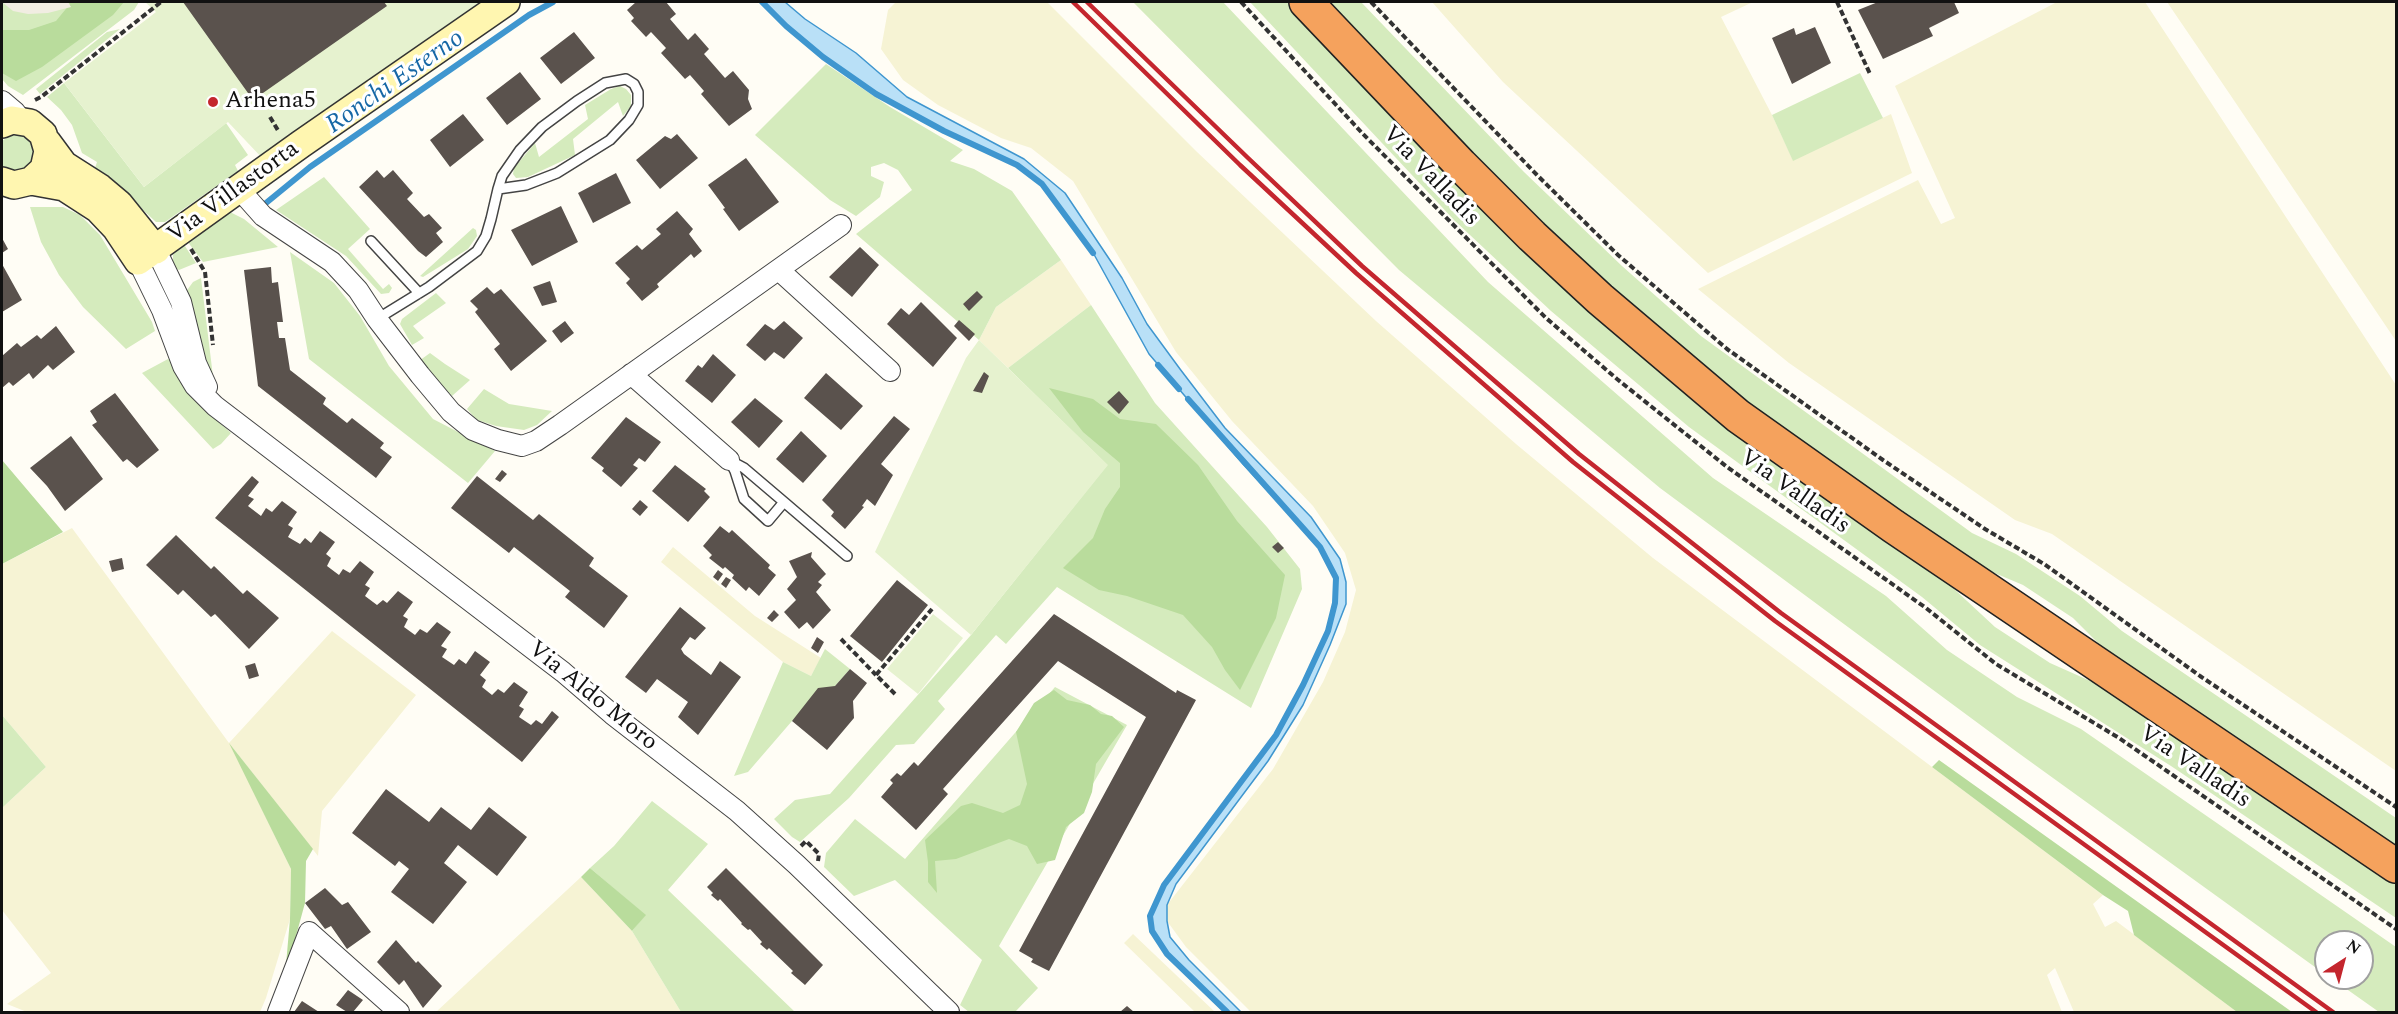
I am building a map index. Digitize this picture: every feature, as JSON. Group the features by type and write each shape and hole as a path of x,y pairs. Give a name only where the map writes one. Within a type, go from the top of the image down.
{"highway":[{"path":"1306,2 1532,236 1600,300 1738,416 1893,526 2397,866"}],"street":[{"name":"Via Villastorta","path":"147,256 506,2"},
{"path":"2,101 37,128 46,142 48,160 44,169 31,181"},
{"name":"Via Aldo Moro","path":"46,142 64,165 100,188 119,204 164,290 162,310 183,366 195,386 215,406 563,672 612,714 736,811 950,1012"},
{"path":"2,181 14,185 31,181 64,187 98,209 113,210 147,256"},
{"path":"239,189 263,216 332,262 358,290 376,319 451,412 473,430 522,446 536,441 560,425 780,271 841,225"},
{"name":"Via Aldo Moro","path":"147,256 181,302 196,363 215,406"},
{"path":"780,271 890,371"},
{"path":"631,374 729,460"},
{"path":"278,1012 309,932 399,1012"}],"lane":[{"path":"376,319 419,294 477,251 486,236 498,189 502,176 520,150 551,121 605,83 626,79 634,84 638,92 638,105 629,120 610,140 557,173 526,185 498,189"},
{"path":"371,240 419,294"},
{"path":"729,460 744,499 768,521 784,502"},
{"path":"729,460 744,468 847,556"}],"path":[{"path":"20,115 161,2"},
{"name":"Via Valladis","path":"1241,2 1363,134 1546,318 1617,379 1727,467 1926,608 1996,664 2119,738 2397,929"},
{"path":"1371,2 1537,176 1618,255 1727,349 1882,460 1985,529 2044,564 2200,676 2397,807"},
{"path":"1837,2 1870,74"},
{"path":"270,117 281,138"},
{"path":"876,675 932,609"},
{"path":"841,639 895,694"}],"shaded area":[{"path":"2,2 68,2 71,7 48,13 28,14 13,11"},
{"path":"896,2 1047,2 1196,151 1376,321 1516,444 1653,558 2103,895 2093,904 2105,927 2116,921 2237,1012 2074,1012 2055,968 2047,975 2062,1012 1251,1012 1186,947 1167,921 1167,905 1273,769 1323,682 1345,632 1356,590 1345,553 1313,506 1232,421 1176,352 1073,181 1031,148 1001,138 938,105 903,80 881,49 888,10"},
{"path":"1432,2 1753,2 1721,17 1793,160 1891,114 1912,173 1708,273 1503,82"},
{"path":"2057,2 2145,2 2396,385 2396,771 2052,534 2015,520 1789,363 1698,289 1918,180 1941,224 1955,218 1895,86"},
{"path":"2167,2 2396,2 2396,341 2229,93"},
{"path":"1061,260 1091,305 1008,368 979,340 996,307"},
{"path":"72,528 229,743 332,631 416,695 322,811 318,856 232,747 291,869 290,919 260,1012 27,1012 7,1004 51,973 2,910 2,808 46,767 2,715 2,564"},
{"path":"673,547 755,616 821,658 811,676 783,662 661,562"},
{"path":"581,877 632,931 681,1012 436,1012"},
{"path":"1133,934 1215,1012 1195,1012 1124,943"}],"green space":[{"path":"2,2 139,2 134,10 23,95 8,86 2,79"},
{"path":"68,2 124,2 113,15 42,67 16,81 2,73 2,30 29,30 56,21 70,4"},
{"name":"Arhena5","path":"145,2 489,2 264,160 228,122 144,187 64,83 156,12"},
{"path":"1133,2 1223,2 1488,282 1713,478 1886,596 1947,650 2017,697 2081,729 2371,930 2314,930 2314,966 2017,752 1660,488 1399,270"},
{"path":"1250,2 1291,2 1497,218 1925,562 1995,627 2050,663 2124,696 2396,881 2396,918 2171,766 1980,645 1922,597 1689,427 1551,311 1454,220"},
{"path":"1327,2 1361,2 1524,172 1622,266 1701,336 1972,533 2016,554 2080,596 2122,631 2396,818 2396,846 2114,659 2073,618 2023,585 1978,566 1878,498 1753,407 1594,275 1489,173"},
{"path":"120,29 40,94 36,89 107,32"},
{"path":"826,64 890,107 963,150 950,161 974,169 1012,191 1061,260 996,307 979,340 856,234 912,190 898,170 884,163 871,167 871,176 884,182 880,197 856,216 830,200 755,135"},
{"path":"1860,73 1883,118 1793,161 1772,115"},
{"path":"64,83 144,187 226,123 248,155 235,165 238,171 165,222 156,222 119,188 94,171 97,162 82,153 72,125 47,97"},
{"path":"620,86 631,95 631,106 623,116 618,102 573,139 575,155 528,177 516,178 513,174 514,168 535,143 539,157 588,119 585,105"},
{"path":"14,133 28,135 40,153 24,175 4,170 2,167 2,141"},
{"path":"324,177 370,229 348,249 383,289 389,284 392,288 389,293 381,294 346,256 276,210"},
{"path":"30,207 63,207 80,215 100,235 152,322 155,331 126,349 83,307 59,275 41,242"},
{"path":"230,212 244,219 278,247 203,262 187,241"},
{"path":"473,228 477,236 468,249 423,277 420,276"},
{"path":"183,243 196,263 179,270 173,267 173,255 176,248"},
{"path":"290,252 334,283 360,316 389,366 433,419 495,451 468,483 309,359"},
{"path":"201,278 214,385 203,365 185,293 193,282"},
{"path":"436,293 446,303 413,326 424,338 412,345 400,324 402,319"},
{"path":"1091,305 1155,403 1267,527 1300,569 1302,589 1251,708 1057,587 1006,644 996,635 938,701 945,709 914,744 896,745 849,798 800,842 774,819 795,800 830,794 971,635 1107,465 1008,368"},
{"path":"979,340 1108,465 971,635 875,552 966,358"},
{"path":"430,353 470,380 452,396 419,361"},
{"path":"168,359 175,363 209,413 231,433 213,449 142,373"},
{"path":"1049,388 1093,399 1120,419 1156,424 1198,465 1237,521 1285,575 1276,618 1240,690 1212,647 1183,615 1127,596 1099,590 1063,568 1093,538 1105,509 1120,487 1120,463 1083,432"},
{"path":"484,389 509,404 552,411 537,425 524,430 496,426 477,420 467,409"},
{"path":"2,460 63,532 2,564"},
{"path":"933,614 963,638 918,694 887,669"},
{"path":"825,649 850,669 835,686 792,721 748,772 734,776 783,662 811,676"},
{"path":"1055,687 1127,725 999,946 1038,988 1015,1012 969,1012 960,1005 982,960 895,880 854,896 824,867 826,853 855,819 905,859"},
{"path":"1054,690 1067,700 1090,705 1101,714 1112,716 1124,727 1096,764 1092,792 1084,813 1066,827 1055,860 1037,864 1027,846 1009,839 956,859 935,861 937,893 928,882 925,840 961,806 972,803 1003,813 1020,805 1027,784 1016,732 1034,703"},
{"path":"2,715 46,767 2,808"},
{"path":"229,743 313,849 306,861 305,903 285,976 290,919 291,869"},
{"path":"1939,760 2292,1012 2237,1012 2134,935 2128,911 2103,895 1932,767"},
{"path":"652,801 708,844 668,890 795,1012 681,1012 632,931 645,915 590,868 614,846"},
{"path":"590,868 646,915 632,931 581,877"},
{"path":"2374,932 2396,947 2396,1012 2379,1012 2348,990 2374,990"}],"water":[{"path":"762,2 785,2 805,19 856,53 907,97 1024,159 1065,193 1122,278 1147,324 1180,369 1225,428 1311,517 1340,559 1346,582 1346,604 1303,705 1268,761 1176,884 1167,905 1170,937 1189,960 1241,1012 1227,1012 1167,954 1152,931 1150,916 1164,885 1276,735 1328,631 1335,603 1336,578 1320,547 1243,464 1149,354 1091,249 1042,184 1017,165 944,131 876,94 823,57"}],"building":[{"path":"183,2 384,2 387,6 253,100"},
{"path":"636,2 666,2 676,14 670,19 688,40 695,33 709,49 704,54 725,78 733,71 749,90 748,99 752,109 729,126 701,94 704,91 690,75 685,79 661,53 666,48 651,32 646,37 631,21 634,18 627,10"},
{"path":"1878,2 1954,2 1959,13 1929,28 1933,36 1883,59 1858,10"},
{"path":"1815,27 1831,63 1792,84 1772,38 1794,28 1796,35"},
{"path":"574,32 595,58 561,84 540,58"},
{"path":"520,72 541,99 507,125 486,98"},
{"path":"463,114 484,140 450,167 430,140"},
{"path":"677,134 698,158 660,189 636,160 665,136 671,139"},
{"path":"746,158 779,202 739,231 708,185"},
{"path":"377,170 384,178 393,170 413,193 407,199 424,217 429,214 442,228 436,233 443,242 426,257 359,187"},
{"path":"616,173 631,203 593,223 578,193"},
{"path":"561,206 578,242 532,266 511,230"},
{"path":"677,211 693,229 689,234 702,251 694,258 691,254 657,284 659,287 642,301 626,283 630,279 615,263 637,245 642,250 661,234 656,229"},
{"path":"2,238 8,249 2,253"},
{"path":"860,247 879,265 852,297 829,277"},
{"path":"2,264 22,300 2,312"},
{"path":"271,267 272,283 278,282 283,322 277,322 279,338 285,338 290,370 326,398 323,404 347,423 352,418 384,443 380,448 392,457 376,478 258,386 244,270"},
{"path":"550,281 557,302 542,306 533,287"},
{"path":"487,287 494,294 501,289 547,341 511,371 494,349 500,344 475,312 478,309 470,301"},
{"path":"977,291 983,297 969,311 963,304"},
{"path":"921,302 957,338 933,367 887,324 901,308 909,315"},
{"path":"959,320 975,334 969,341 954,326"},
{"path":"565,321 574,333 561,343 552,331"},
{"path":"784,321 803,338 784,359 774,352 765,361 746,345 765,324 774,330"},
{"path":"56,326 75,352 53,370 48,365 33,379 29,373 13,386 9,382 2,388 2,356 17,343 21,347 37,335 41,339"},
{"path":"713,354 736,375 712,403 685,381 698,365 702,368"},
{"path":"984,372 989,376 982,393 973,391"},
{"path":"826,373 863,406 841,430 804,398"},
{"path":"1119,391 1129,402 1119,414 1107,402"},
{"path":"115,393 159,450 137,468 127,459 123,462 92,425 97,422 90,411"},
{"path":"755,398 783,421 759,448 731,422"},
{"path":"894,416 910,429 881,464 893,475 875,506 867,499 862,506 864,507 845,529 831,516 834,512 822,500"},
{"path":"626,417 661,442 645,462 639,458 633,465 638,468 621,487 602,471 604,468 591,458"},
{"path":"801,431 827,456 803,483 776,459"},
{"path":"71,436 103,479 65,511 47,486 30,468"},
{"path":"675,465 706,489 704,491 710,497 688,522 652,491"},
{"path":"502,470 507,474 500,482 495,479"},
{"path":"252,476 259,482 248,496 254,499 248,506 261,516 266,508 272,512 282,501 297,512 288,525 293,528 288,537 300,544 305,538 311,543 320,531 335,542 326,554 331,558 327,566 339,575 343,569 350,573 360,561 374,572 365,585 370,588 365,596 377,605 383,600 387,603 398,591 413,602 403,616 408,619 404,627 415,635 420,629 427,633 437,622 451,632 441,646 447,649 442,657 454,665 459,659 466,664 475,651 490,662 480,675 486,680 482,687 492,695 498,689 504,693 514,682 528,692 519,706 524,709 519,717 531,725 536,720 542,724 552,711 559,717 522,762 215,518"},
{"path":"477,476 533,520 539,514 594,558 589,566 628,596 604,628 565,597 570,591 514,547 509,553 451,508"},
{"path":"640,500 648,507 640,516 632,509"},
{"path":"720,526 729,533 732,530 770,565 768,568 776,575 759,596 749,587 746,591 732,578 734,575 709,558 712,555 703,546"},
{"path":"176,535 211,569 214,566 243,594 247,590 279,618 249,649 215,614 211,617 183,590 178,595 146,565"},
{"path":"1278,542 1284,548 1278,553 1272,547"},
{"path":"812,552 811,557 826,574 818,582 822,585 816,592 831,610 813,629 807,622 799,629 784,612 796,600 787,589 797,577 789,561"},
{"path":"122,558 124,569 112,572 109,561"},
{"path":"718,570 723,574 718,581 713,577"},
{"path":"726,577 731,580 726,588 721,584"},
{"path":"897,580 928,605 882,662 850,636"},
{"path":"680,607 706,628 695,640 690,637 681,649 684,654 711,675 720,661 741,677 698,735 678,717 688,702 657,679 646,693 625,677"},
{"path":"774,610 779,615 772,622 767,618"},
{"path":"1054,614 1176,693 1177,690 1196,700 1049,971 1031,962 1033,959 1019,951 1146,717 1058,661 943,789 948,794 916,830 881,797 893,783 890,780 897,773 901,776 914,762 918,766"},
{"path":"817,637 824,642 818,653 811,648"},
{"path":"255,663 259,676 249,679 245,666"},
{"path":"850,669 867,683 853,701 854,718 827,750 792,721 818,688 835,686"},
{"path":"386,789 429,822 441,807 471,830 489,807 527,837 497,876 458,845 444,863 467,882 433,924 391,892 409,869 399,861 395,866 352,833"},
{"path":"726,868 823,965 805,985 769,948 767,950 760,944 762,942 750,929 748,930 741,924 720,899 718,901 711,895 713,893 707,887"},
{"path":"325,888 342,905 348,902 371,932 347,949 331,926 325,929 305,903"},
{"path":"396,940 416,963 418,961 442,986 423,1008 404,980 399,985 377,962"},
{"path":"348,990 363,1000 353,1012 347,1012 336,1005"},
{"path":"302,1001 319,1012 294,1012"},
{"path":"1127,1006 1134,1012 1120,1012"}],"waterway":[{"name":"Ronchi Esterno","path":"266,203 310,167 529,15 553,2"},
{"path":"762,2 823,57 876,94 944,131 1017,165 1042,184 1093,253"},
{"path":"1158,365 1179,389"},
{"path":"1188,399 1320,547 1336,578 1335,603 1328,631 1276,735 1164,885 1150,916 1152,931 1167,954 1227,1012"}],"railway":[{"path":"1073,2 1240,165 1356,273 1573,462 1775,621 2316,1012"},
{"path":"1087,2 1362,266 1579,454 1781,613 2333,1012"}],"place":[{"name":"Arhena5","path":"213,102"}]}
